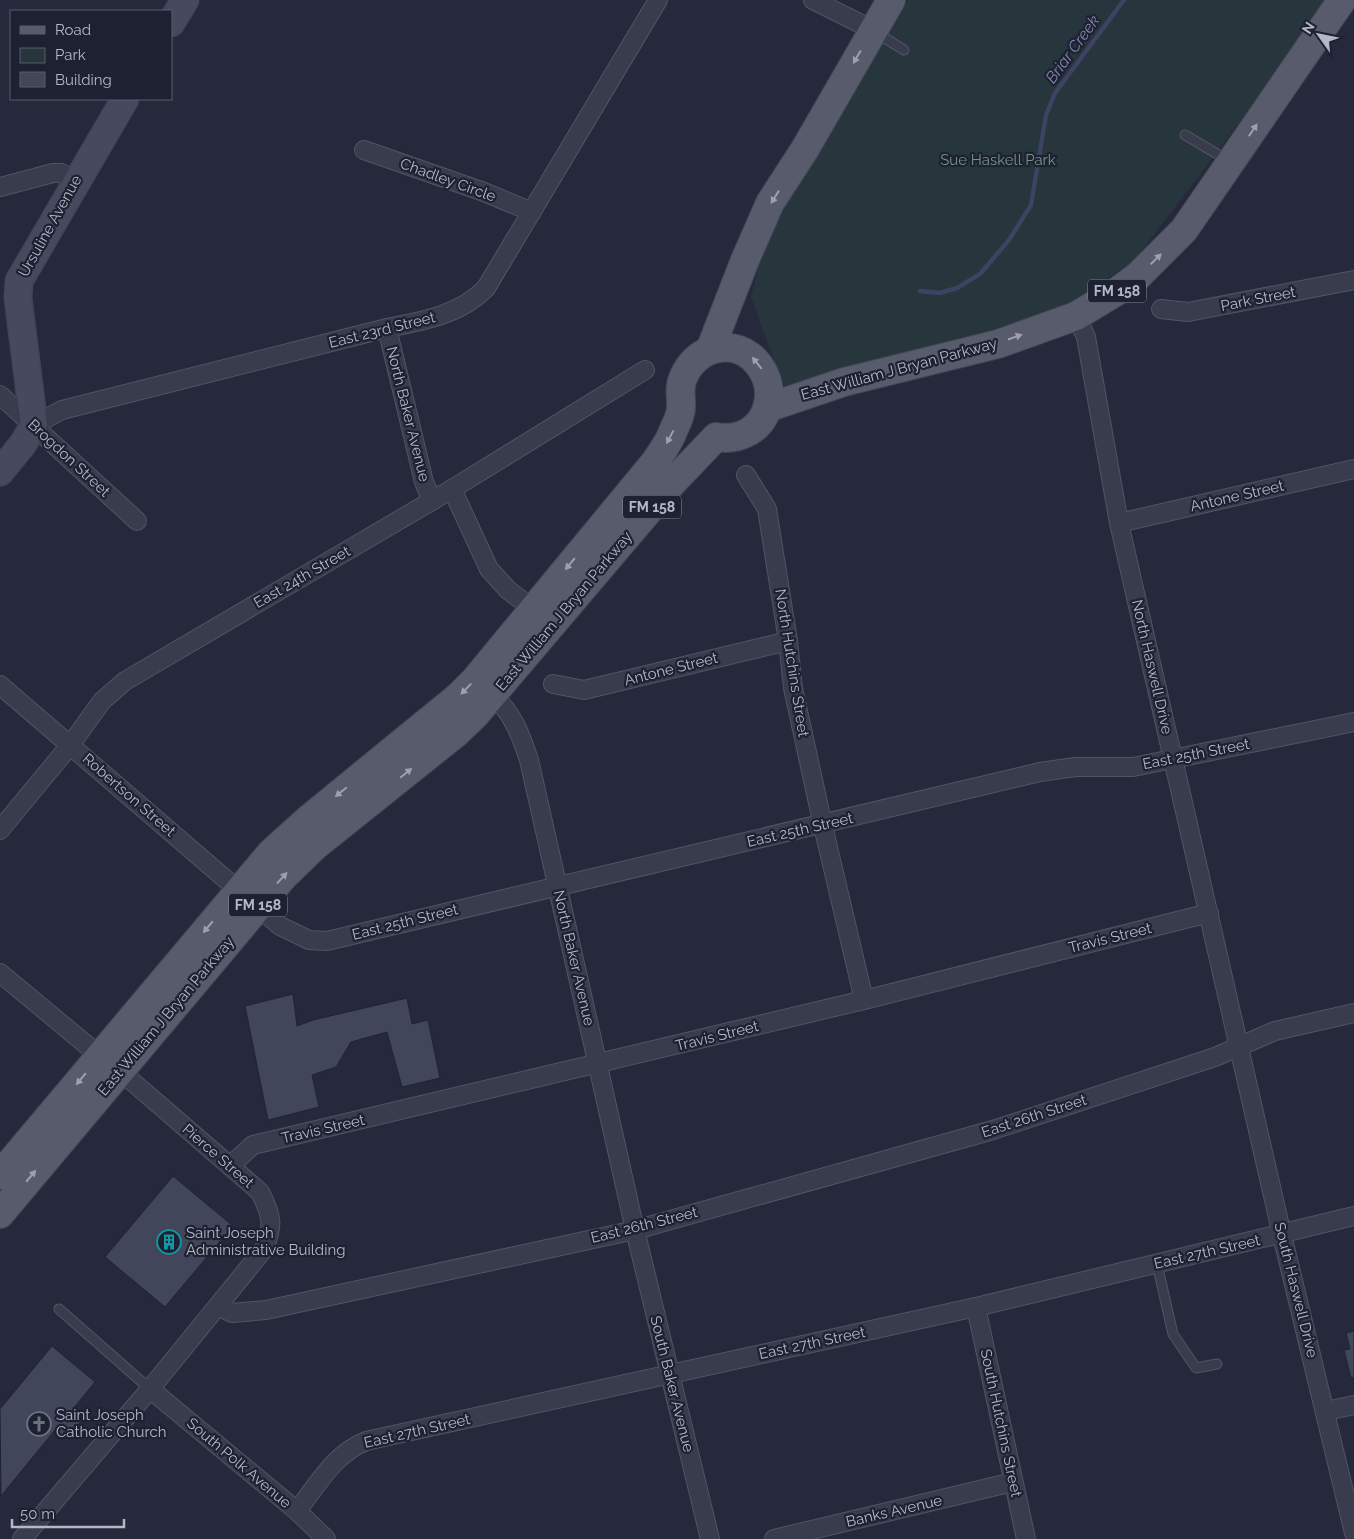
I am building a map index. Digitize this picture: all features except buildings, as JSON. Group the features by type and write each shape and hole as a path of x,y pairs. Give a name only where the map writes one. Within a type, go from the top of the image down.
{"main road":[{"name":"East William J Bryan Parkway","path":"0,1214 110,1063 248,898 289,835 459,696 655,462 674,429 682,404 680,390 685,373 696,359 710,350 745,260 770,203 805,149 891,0"},
{"name":"East William J Bryan Parkway","path":"767,408 844,382 998,344 1076,316 1138,276 1184,230 1342,0"},
{"path":"682,404 691,421 716,437 732,438 748,432 759,422 767,408 768,385 755,360 737,347 724,346 710,350"},
{"name":"East William J Bryan Parkway","path":"248,898 299,860 455,734 493,696 672,483 716,437"},
{"name":"East William J Bryan Parkway","path":"0,1175 110,1063"}],"street":[{"path":"172,21 185,0"},
{"name":"East 23rd Street","path":"34,425 62,410 387,328 434,318 474,301 486,288 658,0"},
{"path":"813,0 873,30"},
{"name":"Ursuline Avenue","path":"34,425 18,298 19,281 76,180 124,100"},
{"name":"Chadley Circle","path":"364,150 484,192 532,212"},
{"path":"0,187 53,172 61,173 76,180"},
{"name":"Park Street","path":"1161,309 1188,312 1354,280"},
{"name":"North Haswell Drive","path":"1076,316 1086,337 1119,523 1240,1046"},
{"name":"North Baker Avenue","path":"387,328 424,482 432,501"},
{"name":"East 24th Street","path":"0,830 70,744 102,701 125,681 432,501 645,370"},
{"name":"Brogdon Street","path":"0,395 137,521"},
{"path":"0,472 23,444 34,425"},
{"name":"Antone Street","path":"1119,523 1354,469"},
{"name":"North Hutchins Street","path":"746,475 767,510 788,641 793,688 822,826 864,1000"},
{"name":"North Baker Avenue","path":"452,489 489,569 508,590 533,609"},
{"name":"Antone Street","path":"553,684 584,690 788,641"},
{"name":"Robertson Street","path":"0,685 248,898"},
{"name":"North Baker Avenue","path":"493,696 500,702 518,727 529,760 634,1230"},
{"name":"East 25th Street","path":"248,898 280,926 309,940 327,941 557,886 822,826 1040,772 1075,767 1133,767 1173,757 1354,722"},
{"name":"Travis Street","path":"230,1166 253,1145 864,1000 1209,913"},
{"name":"Pierce Street","path":"0,973 110,1063 260,1192 269,1209 272,1222 264,1249 218,1306"},
{"name":"East 26th Street","path":"218,1306 232,1312 266,1310 634,1230 993,1130 1215,1057 1275,1031 1354,1013"},
{"name":"South Haswell Drive","path":"1240,1046 1282,1234 1354,1533"},
{"name":"East 27th Street","path":"297,1511 337,1459 351,1447 366,1441 976,1307 1354,1216"},
{"name":"South Baker Avenue","path":"634,1230 710,1539"},
{"path":"22,1539 218,1306"},
{"name":"South Hutchins Street","path":"976,1307 1026,1539"},
{"name":"South Polk Avenue","path":"150,1389 297,1511 326,1539"},
{"path":"1326,1411 1354,1405"},
{"name":"Banks Avenue","path":"774,1539 1013,1482"}],"lane":[{"path":"873,30 904,50"},
{"path":"1185,134 1231,163"},
{"path":"1157,1264 1173,1334 1196,1368 1217,1364"},
{"name":"South Polk Avenue","path":"60,1309 150,1389"}],"green space":[{"name":"Sue Haskell Park","path":"908,0 1328,0 1273,79 1134,261 1058,311 925,351 783,386 751,297 762,252 785,204"}],"waterway":[{"name":"Briar Creek","path":"920,291 940,293 957,288 980,274 1009,240 1031,205 1046,115 1055,93 1124,0"}],"place":[{"name":"Saint Joseph Administrative Building","path":"169,1242"},
{"name":"Saint Joseph Catholic Church","path":"39,1424"}]}
